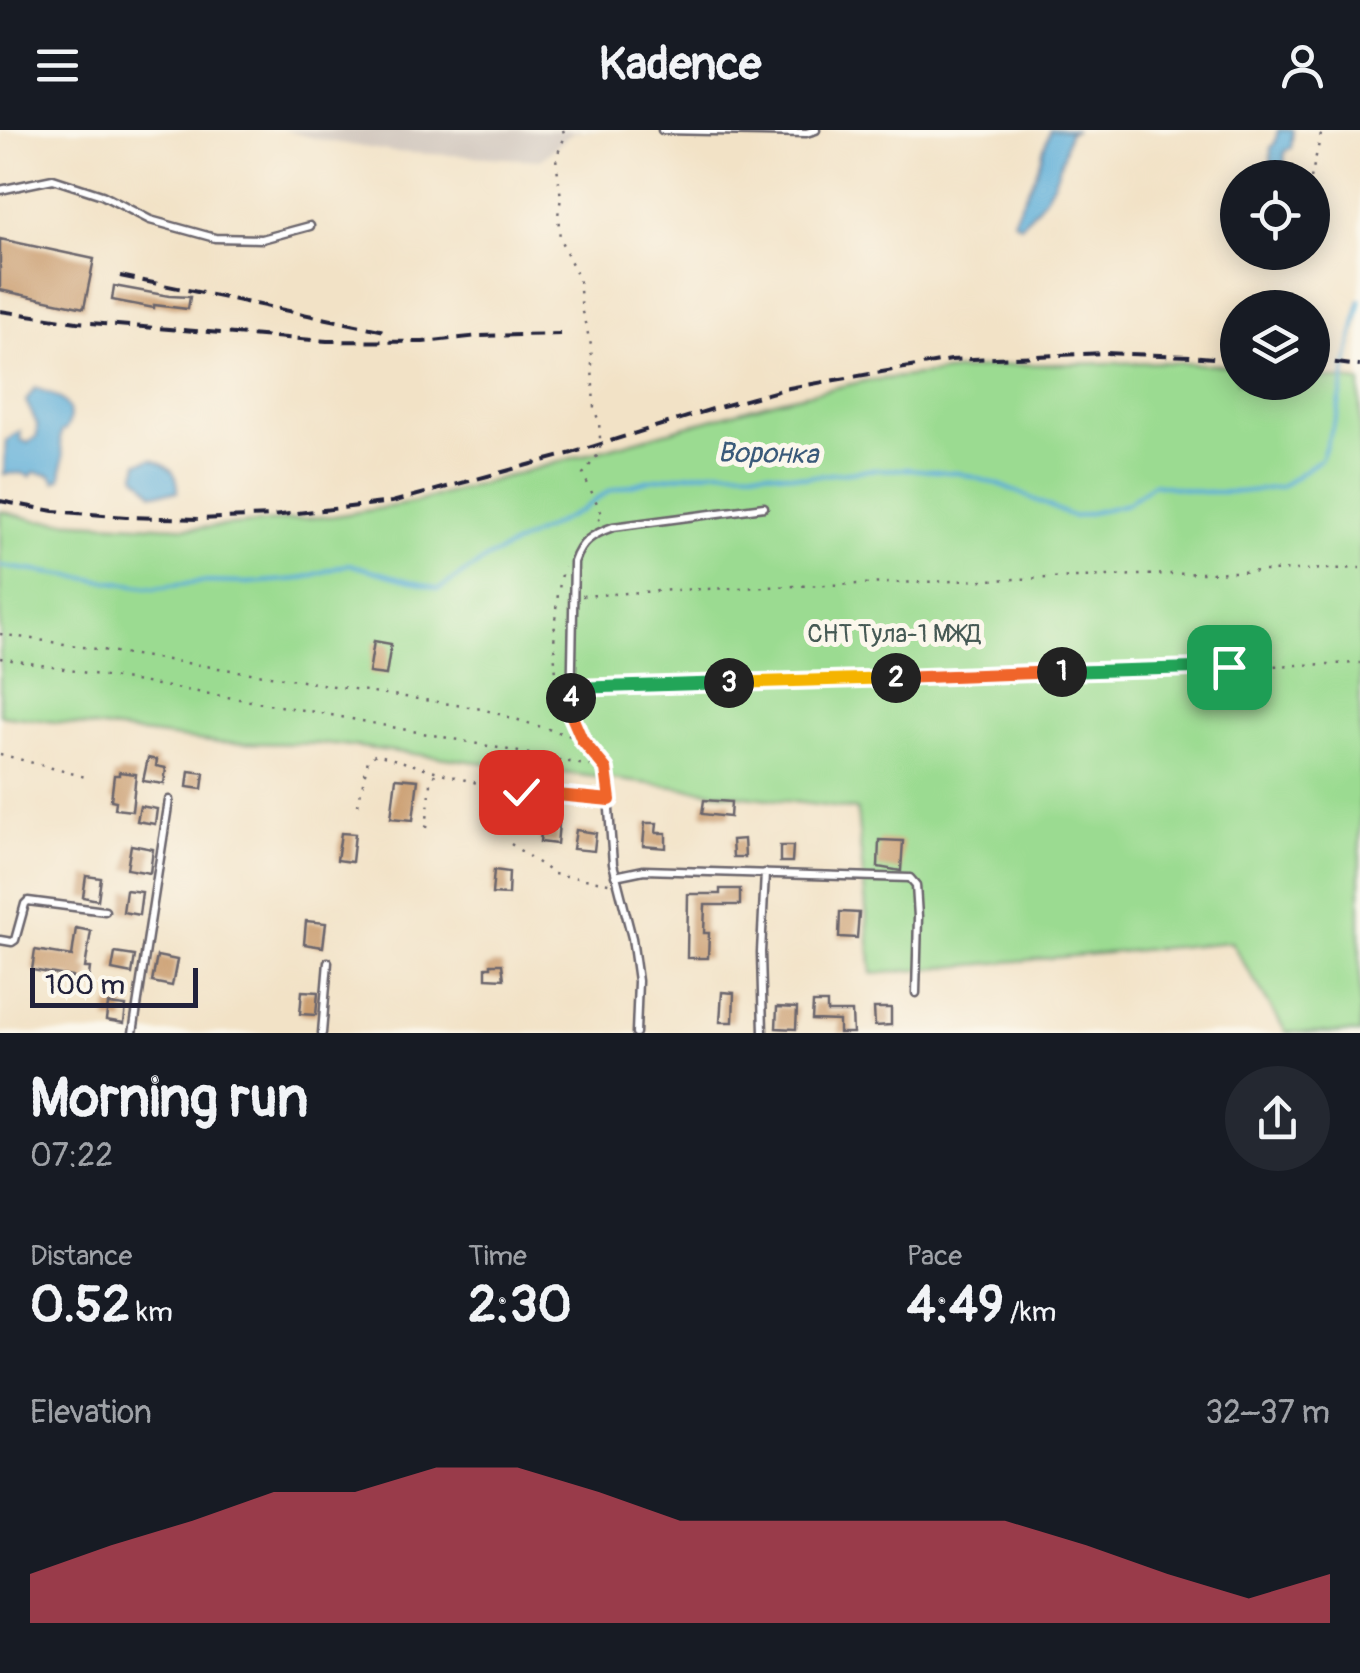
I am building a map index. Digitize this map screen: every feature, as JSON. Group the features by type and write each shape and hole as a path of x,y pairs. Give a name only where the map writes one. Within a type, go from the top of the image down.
{"lane":[{"path":"662,130 816,130"},
{"path":"0,190 53,180 102,196 150,220 216,238 262,239 310,226"},
{"path":"636,1033 638,981 632,938 612,864 606,769 582,740 570,712 574,562 586,540 600,531 764,506"},
{"path":"521,792 610,800"},
{"path":"133,1033 169,800"},
{"path":"616,880 644,870 908,878 916,886 916,993"},
{"path":"763,1033 764,873"},
{"path":"0,940 15,939 28,901 106,911"},
{"path":"322,1033 328,962"}],"path":[{"path":"563,130 565,136 556,158 562,198 558,215 560,239 579,279 600,433 600,452 583,474 603,516"},
{"path":"1316,160 1322,130"},
{"path":"564,566 557,596 555,643 560,697 570,712"},
{"path":"572,600 636,592 1360,568"},
{"path":"0,634 482,709 582,740"},
{"path":"0,658 326,714 588,766"},
{"path":"572,688 1360,662"},
{"path":"0,754 89,778"},
{"path":"358,805 368,760 376,754 521,792"},
{"path":"426,828 436,771"},
{"path":"511,844 544,870 557,875 592,882 616,880"}],"shaded area":[{"path":"283,130 601,130 573,132 541,160 393,152"}],"green space":[{"name":"СНТ Тула-1 МЖД","path":"1162,362 1220,365 1220,400 1330,400 1330,378 1360,382 1360,1033 1286,1032 1231,942 872,974 857,810 335,744 220,743 0,715 0,511 36,520 199,528 334,516 413,503 779,400 865,381 1007,365"}],"water":[{"path":"1050,130 1076,130 1069,132 1047,194 1020,225 1013,220 1035,175"},
{"path":"1278,130 1293,130 1291,148 1285,151 1284,160 1271,160"},
{"path":"35,388 61,399 69,410 68,425 60,439 61,479 55,482 51,475 34,472 30,477 22,473 4,474 6,441 20,431 21,440 28,443 37,436 37,424 26,401"},
{"path":"152,459 172,471 178,492 153,493 136,475 138,462"}],"building":[{"path":"0,239 94,259 84,308 0,290"},
{"path":"114,286 190,297 188,309 154,308 112,300"},
{"path":"374,641 391,644 386,675 369,673"},
{"path":"148,758 157,760 156,766 166,768 164,784 143,781"},
{"path":"189,771 204,773 202,789 187,787"},
{"path":"136,774 132,811 115,809 116,801 111,800 114,775"},
{"path":"396,778 418,780 413,820 391,818"},
{"path":"704,800 731,802 730,817 702,814"},
{"path":"140,806 157,809 155,824 137,821"},
{"path":"542,823 559,824 557,844 540,842"},
{"path":"645,823 657,823 656,833 666,833 666,848 643,846"},
{"path":"576,830 596,833 594,851 573,849"},
{"path":"341,833 355,834 352,862 337,860"},
{"path":"744,839 745,857 733,857 732,840"},
{"path":"879,840 903,841 901,871 878,867"},
{"path":"131,845 153,849 150,873 127,869"},
{"path":"780,846 793,846 792,862 780,862"},
{"path":"494,870 509,872 508,895 492,894"},
{"path":"86,876 101,878 98,900 83,897"},
{"path":"720,889 740,889 740,905 705,905 708,958 687,958 688,894 720,894"},
{"path":"126,890 142,892 139,915 123,912"},
{"path":"840,912 859,913 857,938 839,937"},
{"path":"306,921 326,923 323,947 304,944"},
{"path":"76,928 91,931 85,968 90,968 88,984 32,970 35,950 72,956"},
{"path":"115,953 135,956 132,974 112,970"},
{"path":"157,956 177,960 172,986 152,982"},
{"path":"502,964 504,979 486,978 486,967"},
{"path":"302,991 318,992 316,1015 300,1014"},
{"path":"722,992 734,993 733,1022 720,1022"},
{"path":"813,1003 827,1003 827,1012 852,1012 853,1033 839,1033 839,1021 812,1020"},
{"path":"108,1004 126,1006 124,1023 106,1020"},
{"path":"777,1007 797,1008 796,1029 776,1028"},
{"path":"874,1008 891,1008 891,1025 875,1026"}],"waterway":[{"name":"Воронка","path":"0,566 155,588 202,582 300,579 349,564 439,589 609,491 650,480 718,470 806,477 866,470 959,473 1003,486 1074,517 1127,504 1153,484 1202,492 1281,487 1321,459 1337,415 1360,300"}],"railway":[{"path":"120,276 385,331"},
{"path":"0,311 77,322 327,341 423,342 561,334"},
{"path":"0,501 54,511 198,519 272,516 392,502 789,388 951,360 1103,353 1220,358"},
{"path":"1330,362 1360,366"}],"route":[{"path":"521,792 610,800 606,769 582,740 570,712 572,688 1229,667"}]}
